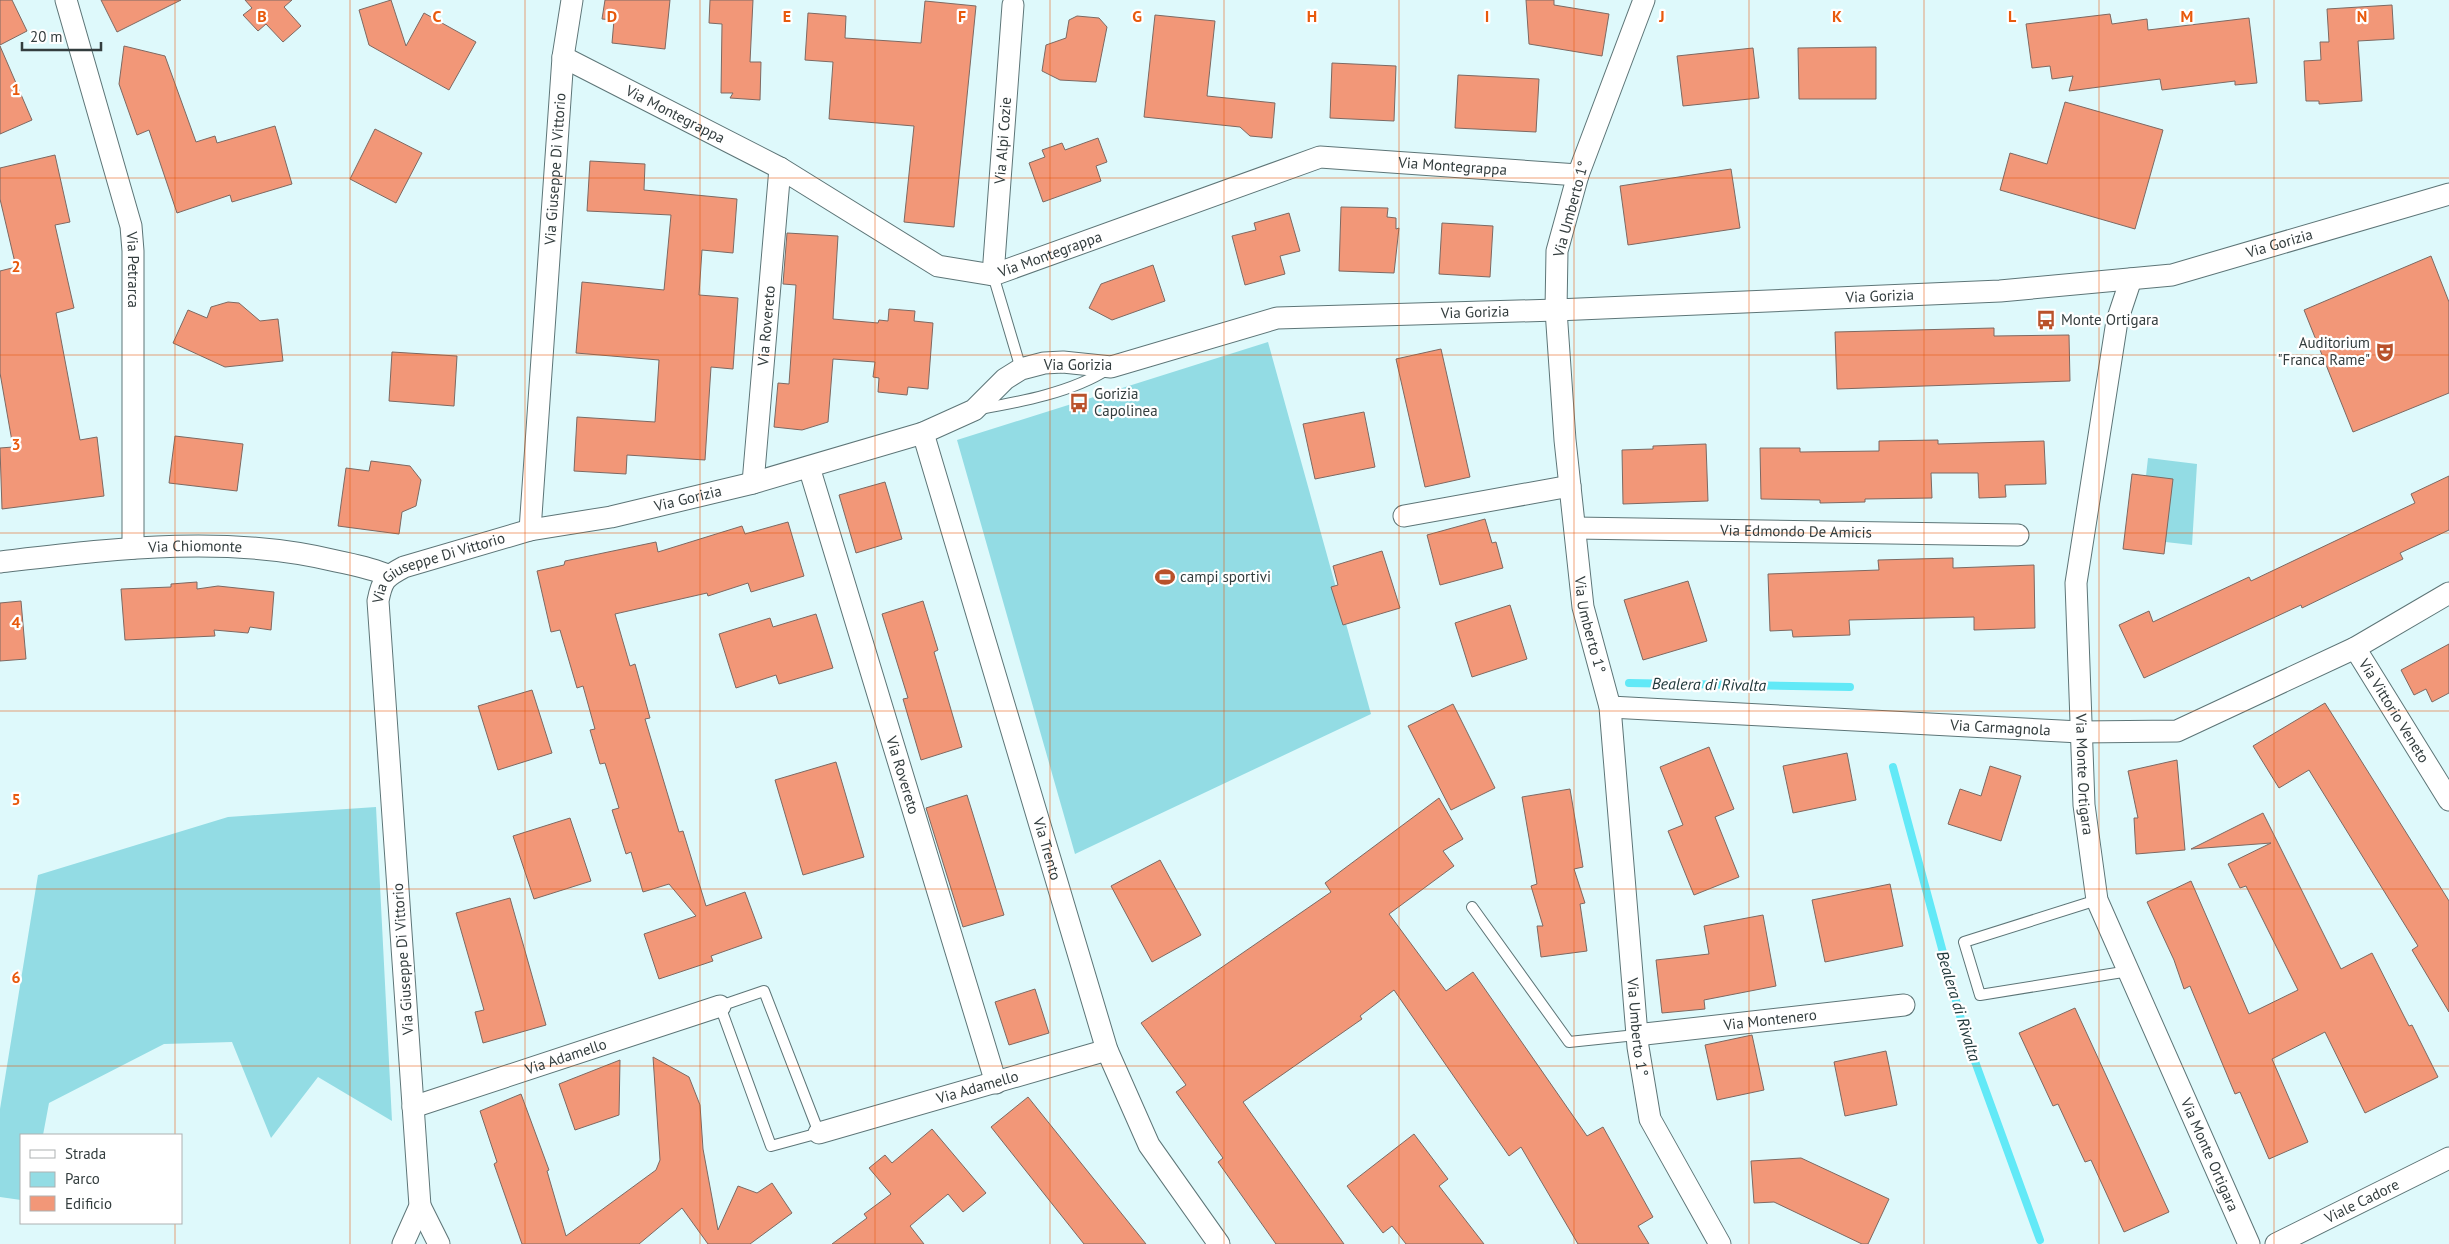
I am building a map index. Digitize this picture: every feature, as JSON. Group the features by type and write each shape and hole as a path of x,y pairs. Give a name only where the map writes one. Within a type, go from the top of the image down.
{"street":[{"name":"Via Petrarca","path":"66,0 131,226 133,251 133,548"},
{"name":"Via Giuseppe Di Vittorio","path":"403,1244 420,1206 378,601 381,586 387,576 404,567 530,530 563,57 572,0"},
{"name":"Via Umberto 1°","path":"1644,0 1578,175 1557,251 1556,310 1570,486 1583,607 1610,707 1636,1035 1650,1119 1720,1244"},
{"name":"Via Alpi Cozie","path":"993,275 1013,5"},
{"name":"Via Montegrappa","path":"563,57 780,168 938,266 993,275 1320,157 1578,175"},
{"name":"Via Rovereto","path":"753,483 780,168"},
{"name":"Via Gorizia","path":"530,530 612,516 753,483 923,433 974,410 1005,379 1021,369 1044,363 1063,362 1111,367 1277,318 1556,310 2000,291 2172,275 2449,194"},
{"name":"Via Monte Ortigara","path":"2130,279 2117,321 2076,583 2084,805 2097,900 2249,1244"},
{"name":"Via Trento","path":"923,433 1107,1050 1150,1145 1219,1244"},
{"name":"Via Rovereto","path":"809,467 996,1084"},
{"path":"1404,516 1570,486"},
{"name":"Via Edmondo De Amicis","path":"1575,528 2018,535"},
{"name":"Via Chiomonte","path":"0,562 133,548 219,545 306,553 374,570 387,576"},
{"name":"Via Carmagnola","path":"1610,707 2080,732 2177,731 2355,648 2449,593"},
{"name":"Via Vittorio Veneto","path":"2355,648 2449,800"},
{"name":"Via Montenero","path":"1636,1035 1904,1005"},
{"name":"Via Adamello","path":"413,1107 720,1006"},
{"name":"Via Adamello","path":"819,1133 996,1084 1107,1050"},
{"name":"Viale Cadore","path":"2276,1244 2449,1158"},
{"path":"420,1206 439,1244"}],"lane":[{"path":"993,275 1021,369"},
{"path":"974,410 1012,404 1092,380 1111,367"},
{"path":"2097,900 1964,942 1980,995 2129,972"},
{"path":"1472,907 1569,1042 1636,1035"},
{"path":"764,991 819,1133 771,1146 720,1006 764,991"}],"green space":[{"name":"campi sportivi","path":"1268,342 1371,714 1075,854 957,440"},
{"path":"2148,458 2197,464 2192,545 2139,539"},
{"path":"376,807 392,1121 318,1077 271,1138 232,1042 164,1044 49,1103 43,1134 20,1134 20,1200 0,1197 0,1109 38,875 228,817"}],"building":[{"path":"0,0 12,0 27,31 0,45"},
{"path":"101,0 181,0 117,32"},
{"path":"245,0 292,0 284,7 301,26 283,42 266,24 258,31 243,15 252,8"},
{"path":"391,0 406,46 424,13 476,42 449,90 369,45 359,10"},
{"path":"605,0 670,0 665,49 612,43 614,20 602,19"},
{"path":"710,0 753,0 750,62 761,62 760,100 730,98 733,93 721,93 722,24 709,23"},
{"path":"1526,0 1554,0 1554,5 1609,14 1602,56 1529,44"},
{"path":"925,1 976,6 954,227 904,222 914,126 829,119 833,62 805,60 808,13 846,16 845,38 921,43"},
{"path":"2392,5 2394,39 2358,41 2362,101 2319,104 2319,101 2306,101 2304,61 2321,60 2320,42 2329,42 2327,9"},
{"path":"2110,14 2112,24 2147,19 2148,30 2249,18 2257,83 2235,85 2235,81 2162,90 2160,79 2069,91 2073,76 2052,79 2050,66 2032,68 2026,24"},
{"path":"1155,15 1215,21 1207,96 1275,103 1272,138 1250,136 1240,127 1144,117"},
{"path":"1077,16 1099,18 1107,27 1096,82 1060,80 1042,71 1046,45 1066,38 1069,20"},
{"path":"0,46 32,120 0,134"},
{"path":"124,46 165,56 196,142 215,136 217,143 275,126 292,184 232,202 230,195 177,213 149,130 137,135 119,84"},
{"path":"1876,47 1876,99 1799,99 1798,48"},
{"path":"1753,48 1759,98 1683,106 1677,56"},
{"path":"1332,63 1396,66 1394,121 1330,118"},
{"path":"1458,75 1539,79 1536,132 1455,128"},
{"path":"2065,102 2163,130 2135,229 2000,190 2010,153 2047,164"},
{"path":"375,129 422,153 396,203 350,179"},
{"path":"1098,138 1107,162 1096,166 1101,181 1043,202 1029,163 1045,157 1042,150 1062,143 1065,150"},
{"path":"55,155 70,222 55,225 74,308 56,313 80,440 97,437 104,496 2,509 0,448 13,447 0,373 0,271 16,267 0,199 0,168"},
{"path":"590,161 645,164 644,190 737,199 733,253 702,250 699,295 738,298 733,369 711,367 705,460 627,455 626,474 574,471 577,417 655,422 659,360 576,353 582,282 664,290 671,215 587,211"},
{"path":"1731,169 1740,228 1628,245 1620,186"},
{"path":"1341,207 1388,208 1387,217 1396,218 1396,229 1399,228 1394,273 1339,271"},
{"path":"1289,213 1300,251 1280,256 1285,274 1245,285 1232,236 1256,230 1254,223"},
{"path":"1442,223 1493,226 1490,277 1439,274"},
{"path":"787,233 838,236 833,319 878,323 879,320 888,321 889,309 915,311 914,321 933,323 928,389 908,387 907,395 878,392 879,378 873,377 875,362 833,359 828,422 802,430 774,427 778,383 789,384 796,285 783,284"},
{"name":"Auditorium \"Franca Rame\"","path":"2431,256 2449,302 2449,393 2353,432 2304,310"},
{"path":"1153,265 1165,301 1112,320 1089,308 1101,284"},
{"path":"228,302 239,303 260,321 278,319 283,361 225,367 173,343 188,310 207,318 211,307"},
{"path":"1994,328 1994,336 2069,335 2070,381 1837,389 1835,332"},
{"path":"1441,349 1470,477 1425,487 1396,359"},
{"path":"392,352 457,356 454,406 389,401"},
{"path":"1364,412 1375,467 1315,479 1303,424"},
{"path":"175,436 243,444 237,491 169,483"},
{"path":"1938,440 1938,444 2044,441 2046,484 2005,485 2006,497 1979,498 1978,473 1931,473 1932,498 1865,499 1865,502 1820,503 1820,500 1761,499 1760,448 1800,448 1800,452 1879,451 1879,441"},
{"path":"1706,444 1708,501 1623,504 1622,450 1653,449 1653,446"},
{"path":"371,461 410,466 421,480 416,506 402,512 399,534 338,526 346,468 369,471"},
{"path":"2132,474 2173,479 2164,554 2123,549"},
{"path":"2449,476 2449,530 2400,553 2403,559 2302,608 2301,605 2144,678 2119,625 2149,611 2153,622 2249,577 2251,581 2415,503 2411,494"},
{"path":"885,482 902,539 856,553 839,495"},
{"path":"1485,519 1492,543 1496,542 1503,568 1440,585 1427,535"},
{"path":"788,522 804,576 751,592 748,583 708,596 707,593 615,614 630,666 635,664 650,718 645,719 679,832 683,831 706,906 745,892 762,938 711,956 713,961 659,979 644,934 696,916 669,884 643,892 631,852 626,854 612,810 619,808 605,763 600,764 590,730 595,729 583,686 577,688 560,630 551,632 537,571 564,565 565,561 656,542 658,552 742,526 745,534"},
{"path":"1382,551 1400,608 1343,625 1331,587 1338,585 1333,566"},
{"path":"1953,558 1953,568 2034,565 2035,628 1974,630 1974,617 1849,620 1850,635 1793,637 1792,630 1770,631 1768,574 1879,570 1878,560"},
{"path":"1688,581 1707,641 1643,660 1624,600"},
{"path":"197,582 197,589 218,586 274,592 271,630 250,627 248,633 214,630 215,636 125,640 121,589 171,587 171,584"},
{"path":"21,601 26,659 0,661 0,603"},
{"path":"923,601 938,650 934,652 962,747 921,760 903,699 908,698 882,614"},
{"path":"1510,605 1527,659 1472,677 1455,623"},
{"path":"816,614 833,668 779,684 776,675 736,688 719,634 770,618 773,627"},
{"path":"2449,644 2449,693 2432,702 2426,689 2414,695 2401,670"},
{"path":"532,690 552,753 498,770 478,706"},
{"path":"2325,703 2449,901 2449,1012 2412,950 2418,946 2309,770 2279,788 2253,746"},
{"path":"1453,704 1495,788 1451,810 1408,726"},
{"path":"1709,747 1734,809 1715,817 1739,877 1694,895 1668,831 1683,825 1660,767"},
{"path":"1847,753 1856,800 1793,813 1783,766"},
{"path":"2177,760 2185,850 2136,854 2134,818 2138,818 2128,771"},
{"path":"836,762 864,857 803,875 775,780"},
{"path":"1990,766 2021,776 2001,841 1948,824 1960,789 1981,796"},
{"path":"1570,789 1583,867 1574,869 1585,903 1580,904 1587,951 1541,957 1537,926 1543,926 1531,886 1537,884 1522,797"},
{"path":"967,795 1004,915 963,927 926,808"},
{"path":"1439,798 1463,839 1443,851 1454,866 1389,914 1446,991 1473,972 1587,1136 1603,1127 1653,1217 1638,1226 1649,1244 1578,1244 1521,1147 1509,1156 1394,990 1360,1016 1362,1019 1243,1102 1344,1244 1276,1244 1218,1162 1223,1158 1176,1092 1186,1085 1141,1023 1331,892 1325,883"},
{"path":"2263,813 2341,969 2372,953 2409,1026 2412,1025 2438,1077 2365,1113 2325,1032 2272,1059 2308,1142 2269,1159 2240,1092 2235,1094 2190,986 2184,989 2174,960 2147,902 2191,881 2249,1014 2298,990 2246,886 2240,888 2228,864 2271,843 2191,849"},
{"path":"570,818 591,881 534,899 513,836"},
{"path":"1160,860 1201,935 1152,962 1111,886"},
{"path":"1890,884 1903,946 1825,962 1812,900"},
{"path":"510,898 546,1025 483,1043 475,1012 484,1010 456,913"},
{"path":"1763,915 1776,986 1704,1000 1705,1009 1662,1013 1656,960 1709,954 1704,926"},
{"path":"1035,989 1049,1033 1009,1045 995,1002"},
{"path":"2075,1008 2169,1212 2124,1232 2091,1160 2085,1162 2058,1104 2053,1106 2019,1033"},
{"path":"1752,1035 1764,1090 1717,1100 1705,1045"},
{"path":"1886,1051 1897,1105 1845,1116 1834,1062"},
{"path":"653,1057 689,1077 700,1105 703,1149 718,1230 738,1186 757,1193 772,1183 792,1213 750,1244 708,1244 682,1208 639,1244 522,1244 494,1164 497,1162 480,1111 521,1094 549,1170 547,1171 566,1236 656,1170 660,1160"},
{"path":"620,1060 619,1115 575,1130 559,1084"},
{"path":"1028,1097 1146,1244 1084,1244 991,1127"},
{"path":"932,1129 986,1193 963,1212 948,1194 910,1226 924,1244 832,1244 867,1218 864,1214 891,1194 869,1168 885,1155 892,1163"},
{"path":"1414,1134 1448,1179 1439,1186 1484,1244 1406,1244 1392,1226 1383,1233 1347,1186"},
{"path":"1801,1158 1889,1199 1868,1244 1862,1244 1774,1202 1754,1203 1751,1161"}],"waterway":[{"name":"Bealera di Rivalta","path":"1629,683 1850,687"},
{"name":"Bealera di Rivalta","path":"1893,767 1965,1034 2040,1240"}],"place":[{"name":"Monte Ortigara","path":"2046,320"},
{"name":"Auditorium \"Franca Rame\"","path":"2385,352"},
{"name":"Gorizia Capolinea","path":"1079,403"},
{"name":"campi sportivi","path":"1165,577"}]}
